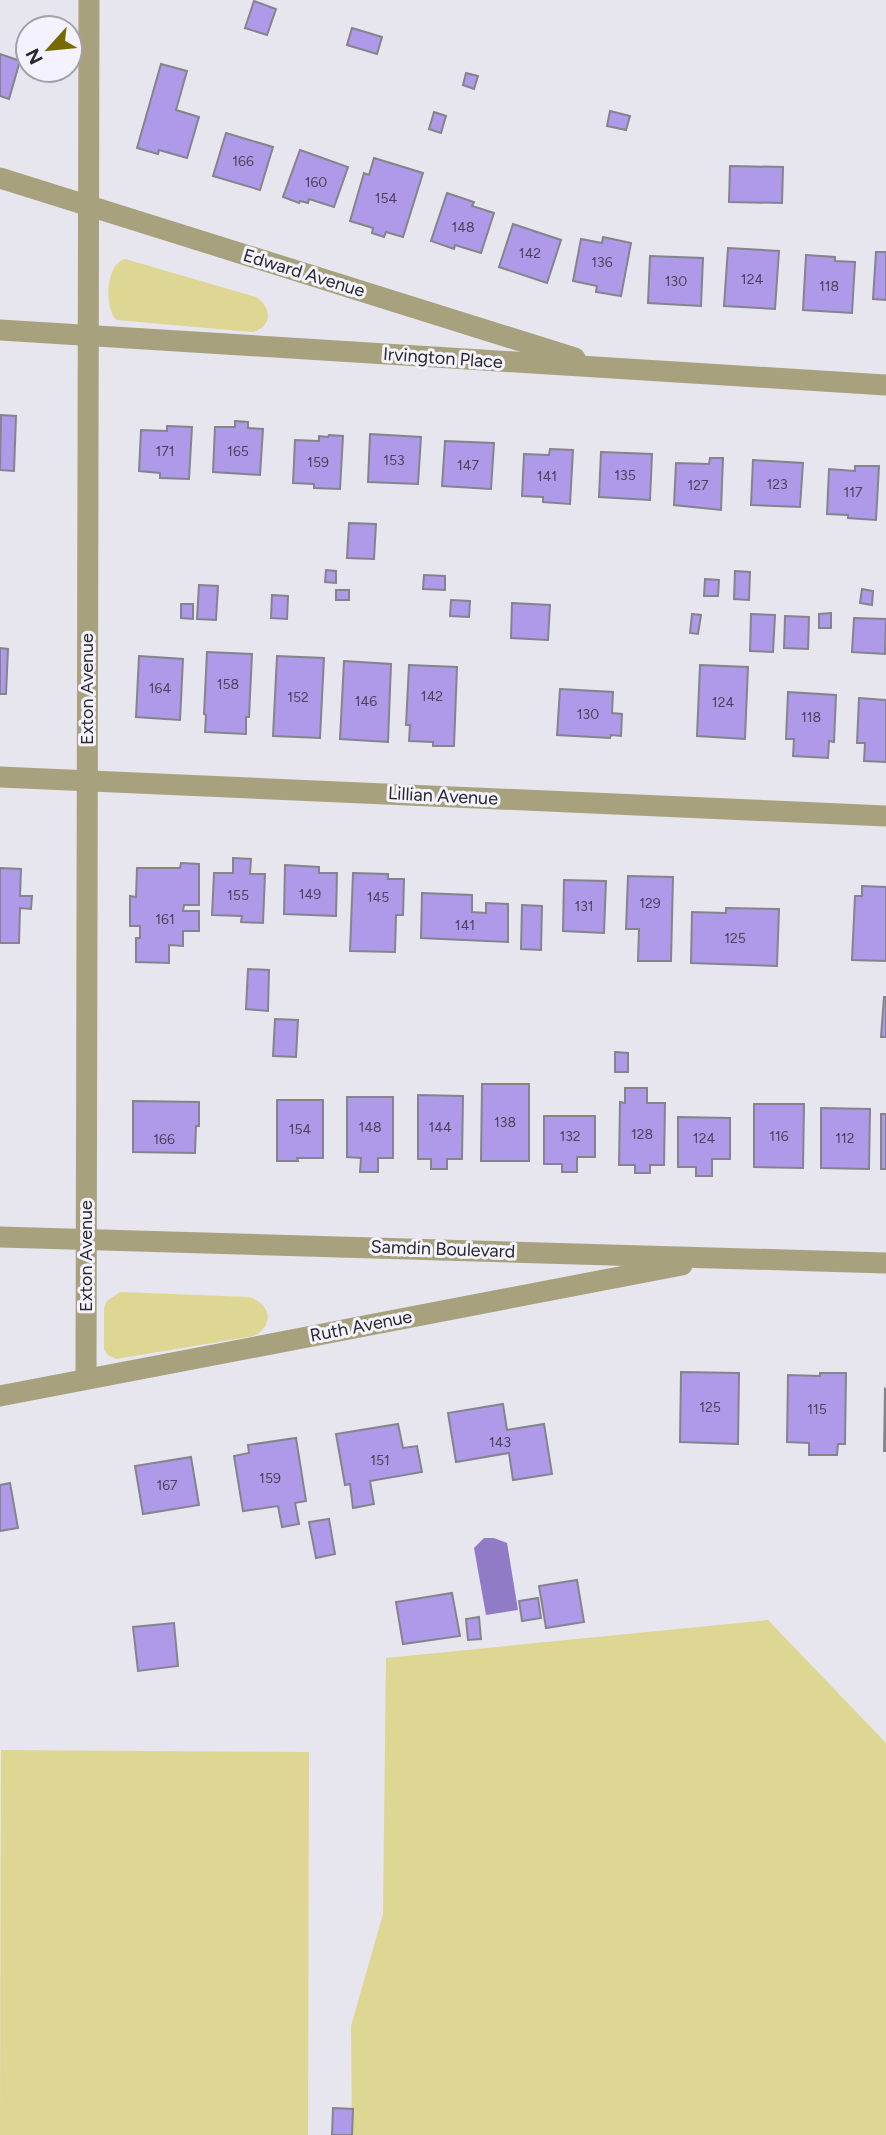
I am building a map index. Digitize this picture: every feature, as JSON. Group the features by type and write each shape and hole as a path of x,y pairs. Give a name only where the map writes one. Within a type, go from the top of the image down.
{"street":[{"name":"Exton Avenue","path":"86,1378 89,0"},
{"name":"Edward Avenue","path":"0,178 608,368"},
{"name":"Irvington Place","path":"0,330 886,385"},
{"name":"Lillian Avenue","path":"0,777 886,816"},
{"name":"Samdin Boulevard","path":"0,1237 886,1263"},
{"name":"Ruth Avenue","path":"0,1396 722,1258"}],"shaded area":[{"path":"125,259 256,297 265,306 267,321 264,326 252,332 117,320 110,307 110,278 113,269"},
{"path":"120,1292 249,1297 262,1304 268,1315 267,1321 254,1336 116,1359 104,1349 104,1308 107,1301"},
{"path":"484,1538 494,1538 507,1543 518,1610 486,1615 474,1548"},
{"path":"768,1620 886,1743 886,2135 352,2135 351,2026 383,1914 386,1658"},
{"path":"1,1750 309,1752 308,2135 0,2135"}],"building":[{"path":"254,1 276,9 267,35 245,28"},
{"path":"352,28 382,37 377,54 347,45"},
{"path":"0,54 14,59 14,82 9,99 0,96"},
{"path":"161,64 187,71 176,110 199,117 187,158 159,150 158,154 137,148"},
{"path":"466,73 478,76 474,89 463,85"},
{"path":"610,111 630,116 626,130 607,126"},
{"path":"434,112 446,116 441,133 429,129"},
{"path":"226,133 273,147 260,190 213,176"},
{"path":"300,150 348,167 334,207 309,199 308,203 299,203 283,197"},
{"path":"374,158 423,173 403,237 386,232 384,237 372,233 373,228 350,221 364,173 369,175"},
{"path":"730,166 783,167 782,203 729,202"},
{"path":"447,193 474,202 472,206 494,213 481,253 455,245 454,249 431,241"},
{"path":"513,224 561,240 547,283 499,267"},
{"path":"603,237 631,243 621,296 596,292 597,286 573,281 581,239 602,243"},
{"path":"728,248 779,251 775,309 724,306"},
{"path":"876,252 886,252 886,300 873,299"},
{"path":"806,255 835,257 835,261 855,262 852,313 803,310"},
{"path":"650,256 703,258 701,306 648,303"},
{"path":"1,415 16,416 14,471 0,470"},
{"path":"235,421 248,422 248,428 263,429 260,475 213,472 215,427 235,427"},
{"path":"167,426 192,427 189,479 160,478 160,473 139,471 141,430 167,431"},
{"path":"370,434 421,437 418,484 368,482"},
{"path":"319,436 343,436 340,489 314,488 314,484 293,483 295,440 319,441"},
{"path":"445,441 494,443 491,489 442,486"},
{"path":"550,449 573,450 570,504 543,502 543,497 522,496 524,454 549,455"},
{"path":"601,452 652,454 650,500 599,497"},
{"path":"710,458 723,458 721,510 674,505 676,463 709,464"},
{"path":"753,460 803,463 800,507 751,505"},
{"path":"855,466 879,466 876,520 827,514 829,469 855,471"},
{"path":"349,523 376,524 374,559 347,558"},
{"path":"326,570 336,571 336,583 325,582"},
{"path":"735,571 750,572 749,600 734,599"},
{"path":"424,575 445,576 445,590 423,589"},
{"path":"705,579 719,580 718,596 704,596"},
{"path":"199,585 218,586 216,620 197,619"},
{"path":"862,589 873,591 872,605 860,603"},
{"path":"336,590 349,590 349,600 336,600"},
{"path":"272,595 288,596 287,619 271,618"},
{"path":"451,600 470,601 469,617 450,616"},
{"path":"512,603 550,605 548,640 511,638"},
{"path":"181,604 193,604 193,619 181,618"},
{"path":"831,613 831,628 819,628 819,614"},
{"path":"692,614 701,615 698,634 690,633"},
{"path":"751,614 775,615 773,652 750,651"},
{"path":"785,616 809,617 808,649 784,648"},
{"path":"854,618 886,619 885,654 852,652"},
{"path":"0,648 8,649 6,694 0,694"},
{"path":"207,652 252,654 246,734 205,732"},
{"path":"139,656 183,659 180,720 136,717"},
{"path":"277,656 324,658 320,738 273,736"},
{"path":"344,661 391,664 388,742 340,739"},
{"path":"409,665 457,667 454,746 433,746 433,742 409,741 410,725 406,725"},
{"path":"700,665 748,667 745,739 697,736"},
{"path":"560,689 613,692 612,713 622,714 621,736 611,735 610,738 557,735"},
{"path":"788,692 836,695 834,742 829,741 828,758 793,756 794,739 786,739"},
{"path":"859,698 886,700 886,762 864,761 865,743 857,743"},
{"path":"233,858 251,859 250,874 265,874 263,923 241,922 242,916 212,915 214,873 233,873"},
{"path":"181,863 199,864 199,905 184,905 183,911 199,911 199,931 183,931 183,946 169,945 169,963 136,962 136,938 140,938 140,926 130,926 130,896 136,897 137,868 180,868"},
{"path":"285,865 319,867 319,873 337,873 336,916 284,914"},
{"path":"0,868 21,869 20,896 32,896 31,909 20,908 19,943 0,943"},
{"path":"353,873 388,874 388,879 404,879 403,915 396,915 395,952 350,951"},
{"path":"628,876 673,877 671,961 638,961 639,929 626,929"},
{"path":"564,880 606,881 604,933 563,931"},
{"path":"862,886 886,887 886,961 852,960 855,896 862,896"},
{"path":"422,893 472,895 472,912 486,913 486,903 508,904 508,942 421,938"},
{"path":"522,905 542,906 541,950 521,949"},
{"path":"726,908 779,909 777,966 691,963 692,912 726,913"},
{"path":"248,969 269,970 268,1011 246,1009"},
{"path":"884,997 886,1037 881,1037"},
{"path":"275,1019 298,1020 296,1057 273,1056"},
{"path":"615,1052 628,1053 628,1072 615,1072"},
{"path":"482,1084 529,1084 529,1161 481,1161"},
{"path":"625,1088 647,1088 647,1103 665,1103 664,1165 650,1165 650,1173 635,1173 635,1165 619,1165 620,1102 625,1103"},
{"path":"418,1095 463,1096 462,1159 447,1159 447,1169 431,1169 431,1159 418,1159"},
{"path":"347,1097 393,1097 393,1158 378,1158 378,1172 360,1172 361,1158 347,1157"},
{"path":"277,1100 323,1100 323,1158 277,1161"},
{"path":"133,1101 199,1102 195,1153 133,1152"},
{"path":"754,1104 804,1104 803,1168 754,1167"},
{"path":"821,1108 870,1109 869,1169 821,1168"},
{"path":"881,1114 886,1114 886,1169 881,1169"},
{"path":"544,1116 595,1116 595,1157 577,1157 577,1172 562,1172 562,1164 544,1164"},
{"path":"678,1117 730,1118 730,1159 712,1159 712,1176 696,1176 696,1167 678,1167"},
{"path":"681,1372 739,1373 738,1444 680,1442"},
{"path":"820,1373 846,1373 845,1444 838,1444 837,1455 809,1455 809,1443 787,1442 788,1375 820,1376"},
{"path":"885,1389 886,1451 884,1451"},
{"path":"503,1404 507,1430 544,1424 552,1474 513,1480 509,1453 456,1462 448,1413"},
{"path":"398,1424 403,1448 417,1446 422,1472 370,1481 374,1504 353,1508 350,1484 345,1485 336,1434"},
{"path":"296,1438 306,1501 295,1503 299,1524 282,1527 278,1506 243,1511 234,1456 249,1453 248,1445"},
{"path":"191,1457 199,1505 143,1514 135,1466"},
{"path":"10,1483 18,1528 0,1531 0,1485"},
{"path":"329,1519 335,1554 316,1558 309,1522"},
{"path":"577,1580 584,1622 546,1628 539,1586"},
{"path":"452,1593 460,1636 403,1644 396,1602"},
{"path":"538,1598 541,1618 522,1621 519,1601"},
{"path":"479,1617 481,1639 468,1640 466,1619"},
{"path":"174,1623 178,1666 138,1671 133,1627"},
{"path":"333,2108 353,2109 352,2135 332,2135"}]}
